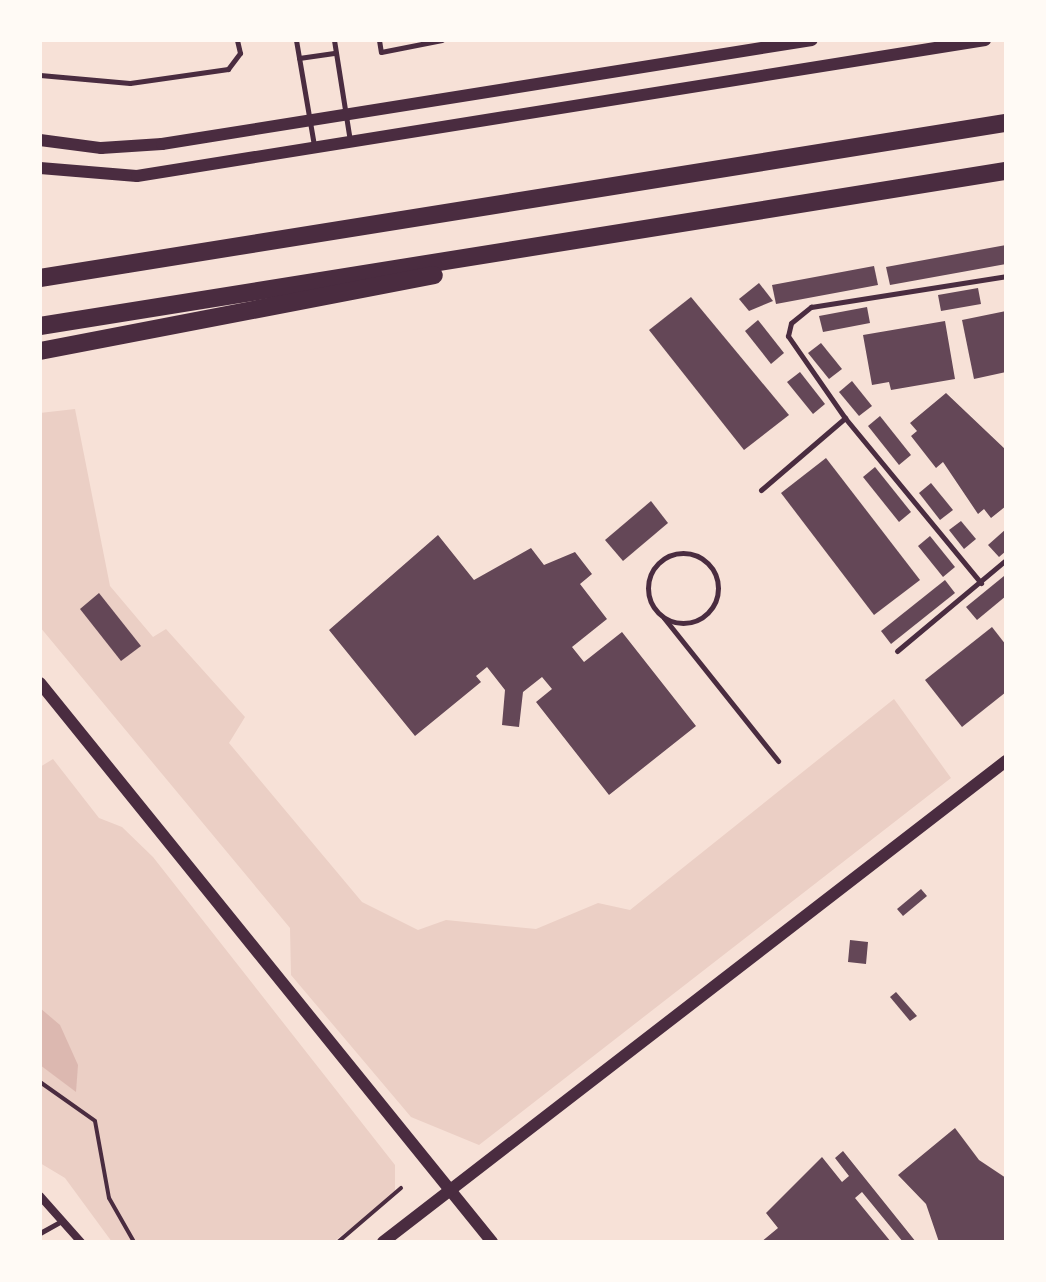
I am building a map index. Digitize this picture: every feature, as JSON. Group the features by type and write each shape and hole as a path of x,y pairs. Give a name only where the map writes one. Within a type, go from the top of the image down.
{"highway":[{"path":"40,278 1006,123"},
{"path":"40,326 1006,171"},
{"path":"40,351 349,295 531,248"}],"street":[{"path":"40,140 101,148 162,144 812,40"},
{"path":"40,168 137,176 977,41"},
{"path":"40,683 492,1242"},
{"path":"383,1242 1006,761"},
{"path":"40,1196 81,1242"}],"lane":[{"path":"40,75 130,83 228,69 240,53 237,40"},
{"path":"296,40 314,148"},
{"path":"334,40 351,142"},
{"path":"379,40 381,52 442,40"},
{"path":"299,58 336,53"},
{"path":"981,583 845,418 788,336 791,323 811,307 1006,276"},
{"path":"761,490 845,418"},
{"path":"664,618 689,623 713,608 716,573 701,557 680,552 653,568 648,594 664,618 778,761"},
{"path":"897,651 1006,560"},
{"path":"40,1233 63,1220"}],"path":[{"path":"40,1082 95,1121 109,1198 134,1242"},
{"path":"338,1242 401,1188"}],"shaded area":[{"path":"75,409 110,586 153,637 166,629 245,717 229,743 362,902 418,930 446,920 536,929 598,903 630,910 894,699 951,778 479,1145 411,1117 291,975 290,928 40,627 40,413"},
{"path":"53,759 99,818 122,827 153,857 395,1165 395,1195 333,1242 112,1242 65,1178 40,1163 40,767"},
{"path":"40,1008 60,1025 78,1065 76,1092 40,1065"}],"building":[{"path":"1006,245 1006,264 890,285 886,267"},
{"path":"874,266 878,285 776,304 772,285"},
{"path":"759,283 773,301 749,311 739,299"},
{"path":"978,288 981,304 941,311 938,295"},
{"path":"691,297 789,415 744,450 649,330"},
{"path":"867,307 870,323 823,332 819,316"},
{"path":"1006,311 1006,372 974,379 962,320"},
{"path":"758,320 784,353 771,364 745,331"},
{"path":"945,321 955,379 891,390 889,382 872,385 863,335"},
{"path":"821,343 842,369 829,379 808,353"},
{"path":"800,372 825,404 813,414 787,382"},
{"path":"852,381 872,406 859,416 839,392"},
{"path":"946,393 1006,450 1006,506 991,518 984,509 978,514 943,462 936,468 911,436 917,431 910,423"},
{"path":"880,416 911,455 899,465 868,426"},
{"path":"826,458 920,580 874,615 781,493"},
{"path":"875,467 911,512 899,522 863,477"},
{"path":"931,483 953,510 940,520 919,493"},
{"path":"651,501 668,523 623,561 605,540"},
{"path":"961,521 976,539 964,549 949,530"},
{"path":"1006,529 1006,551 999,557 988,545"},
{"path":"438,535 474,580 531,548 544,565 575,552 592,574 580,584 607,619 572,647 584,662 622,632 696,726 609,795 536,702 552,689 542,677 523,692 519,727 502,725 505,690 487,667 476,676 481,682 415,736 329,630"},
{"path":"930,536 955,567 943,577 918,546"},
{"path":"1004,576 1006,596 977,620 966,607"},
{"path":"945,580 955,593 891,644 881,631"},
{"path":"99,593 141,646 121,661 80,609"},
{"path":"992,627 1006,645 1006,692 962,727 925,680"},
{"path":"921,889 927,896 903,916 897,909"},
{"path":"850,940 868,942 866,964 848,962"},
{"path":"896,992 917,1016 910,1021 890,997"},
{"path":"955,1128 979,1160 1006,1178 1006,1242 939,1242 926,1204 898,1175"},
{"path":"843,1151 916,1242 903,1242 862,1192 855,1198 891,1242 761,1242 778,1228 766,1213 822,1157 842,1182 849,1176 835,1158"}]}
